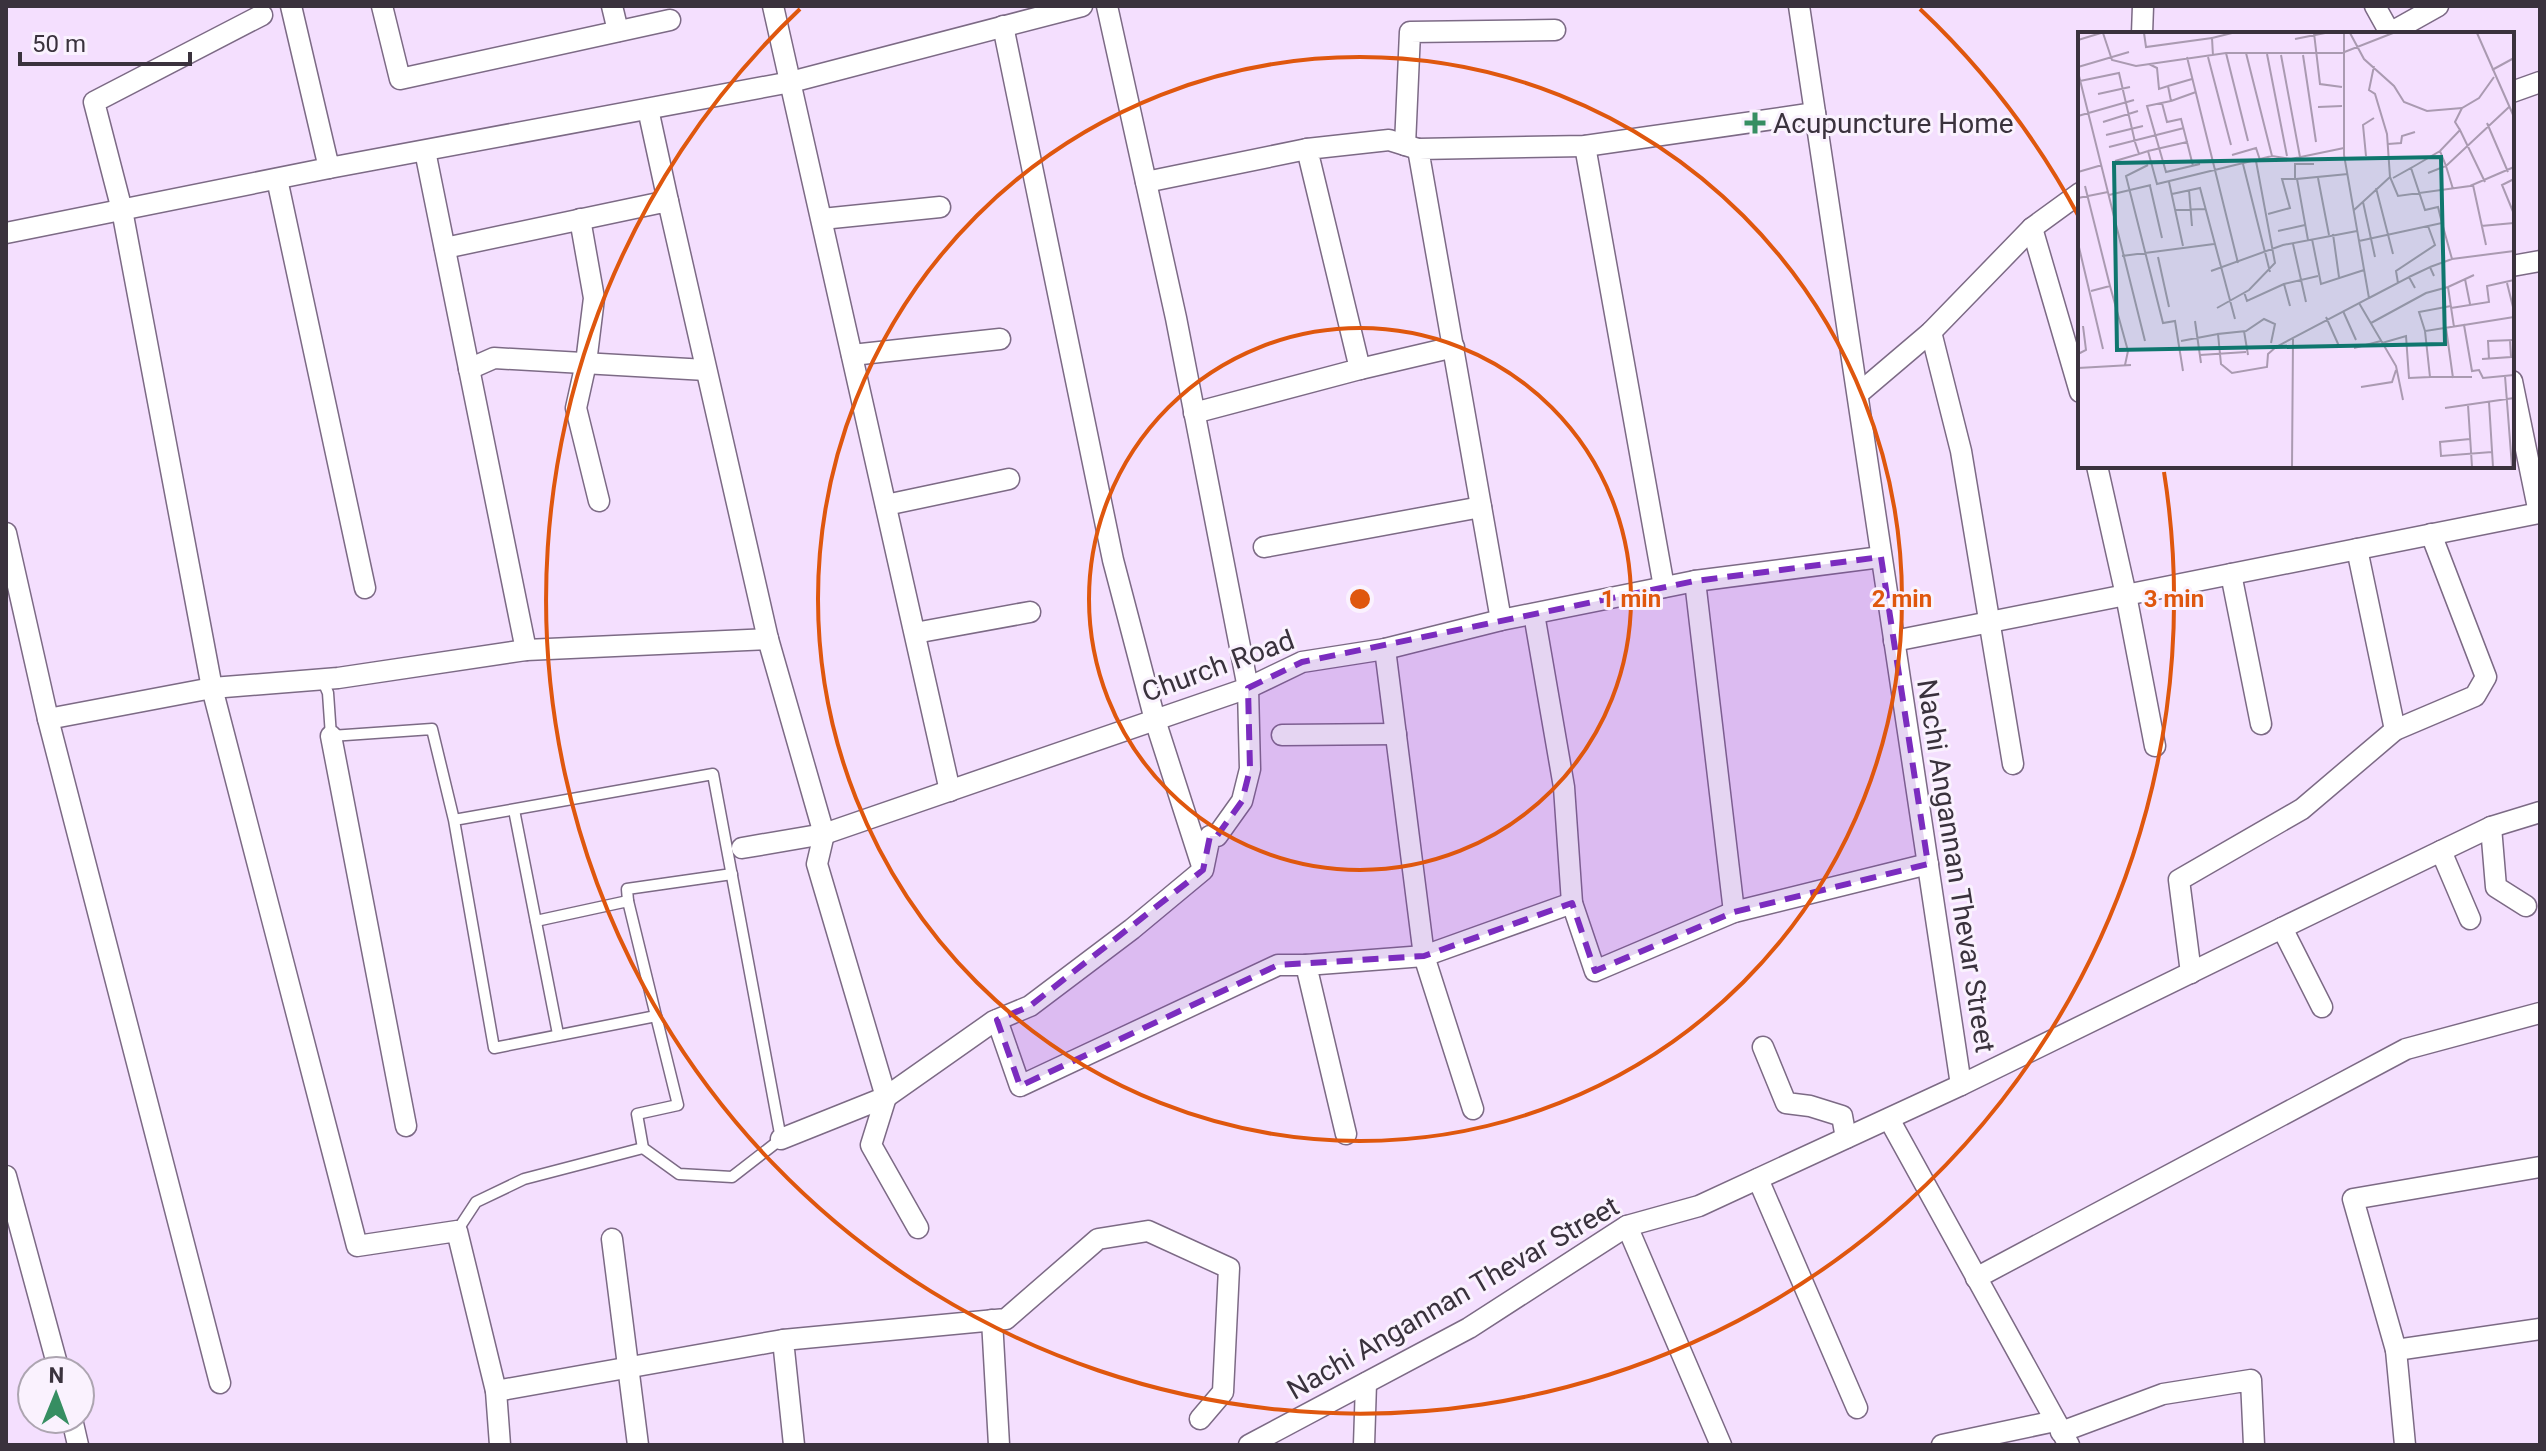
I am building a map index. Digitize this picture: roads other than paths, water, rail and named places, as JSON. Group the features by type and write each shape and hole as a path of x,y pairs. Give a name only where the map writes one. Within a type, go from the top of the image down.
{"street":[{"path":"291,6 329,168"},
{"path":"382,6 400,79 670,20"},
{"path":"612,6 618,31"},
{"path":"773,6 950,791"},
{"path":"6,233 329,168 791,82 1082,6"},
{"path":"781,1139 886,1097 997,1020 1030,1006 1132,929 1203,870 1210,836 1217,836 1242,801 1250,769 1248,688 1194,413 1107,6"},
{"name":"Nachi Angannan Thevar Street","path":"1249,1445 1469,1328 1627,1226 1699,1206 1961,1085 1799,6"},
{"path":"2142,32 2143,6"},
{"path":"2375,6 2388,32"},
{"path":"2392,32 2438,6"},
{"path":"262,15 94,102 122,210 212,688 357,1246 457,1231 496,1391 500,1445"},
{"path":"1003,26 1113,560 1155,720 1203,870"},
{"path":"1501,620 1454,347 1411,147 1410,32 1555,30"},
{"path":"2514,91 2540,82"},
{"path":"648,109 768,639 824,834 817,864 886,1097 871,1145 918,1228"},
{"path":"1146,182 1307,149 1389,140 1411,147 1585,146 1815,113"},
{"path":"1585,146 1664,587"},
{"path":"1307,149 1360,369"},
{"path":"425,151 526,650"},
{"path":"277,179 365,588"},
{"path":"1858,394 1931,332 2032,228 2078,194"},
{"path":"445,248 668,201"},
{"path":"822,219 940,207"},
{"path":"580,219 594,298 586,363 576,408 599,501"},
{"path":"2032,228 2078,385"},
{"path":"2514,266 2540,261"},
{"path":"1931,332 1961,451 2013,764"},
{"path":"852,355 1000,339"},
{"path":"1194,413 1454,347"},
{"path":"469,369 494,358 706,370"},
{"path":"1894,641 2540,514 2514,389"},
{"path":"2097,468 2155,746"},
{"path":"886,505 1009,479"},
{"path":"1264,547 1481,507"},
{"path":"6,533 13,599 48,719 220,1383"},
{"path":"2191,973 2179,880 2302,809 2395,730 2475,696 2486,677 2431,534"},
{"path":"2357,549 2395,730"},
{"name":"Church Road","path":"735,850 824,834 1248,688 1302,662 1385,649 1501,620 1695,581 1881,557"},
{"path":"2231,574 2261,724"},
{"path":"1695,581 1734,912"},
{"path":"915,633 1030,612"},
{"path":"1534,614 1564,787 1572,903 1595,971 1734,912 1928,864"},
{"path":"48,719 212,688 322,679 526,650 768,639"},
{"path":"1385,649 1424,956 1473,1109"},
{"path":"1282,735 1396,734"},
{"path":"331,736 406,1126"},
{"path":"1961,1085 2491,827 2540,812"},
{"path":"2491,827 2496,887 2526,906"},
{"path":"2441,851 2470,919"},
{"path":"997,1020 1020,1086 1278,965 1424,956 1572,903"},
{"path":"2282,928 2322,1007"},
{"path":"1306,965 1346,1134"},
{"path":"1976,1278 2406,1049 2540,1013"},
{"path":"1763,1047 1786,1103 1810,1106 1842,1116 1846,1138"},
{"path":"1889,1119 2062,1433"},
{"path":"2405,1445 2396,1350 2353,1199 2540,1167"},
{"path":"6,1176 55,1355"},
{"path":"1758,1179 1857,1408"},
{"path":"1627,1226 1721,1445"},
{"path":"496,1391 783,1340 1006,1319 1098,1239 1148,1231 1229,1268 1223,1392 1200,1419"},
{"path":"612,1239 638,1445"},
{"path":"992,1320 999,1445"},
{"path":"2396,1350 2540,1329"},
{"path":"783,1340 794,1445"},
{"path":"1942,1445 2062,1433 2163,1394 2251,1380 2254,1445"},
{"path":"1364,1445 1366,1383"}],"lane":[{"path":"322,679 328,693 331,736 432,729 454,820 494,1048 656,1016"},
{"path":"454,820 713,774 735,850 732,874 781,1139 732,1177 679,1174 643,1148 637,1114 678,1105 627,889 732,874"},
{"path":"514,810 558,1034"},
{"path":"536,921 628,901"},
{"path":"457,1231 476,1202 524,1179 643,1148"}],"place":[{"name":"Acupuncture Home","path":"1755,123"}]}
